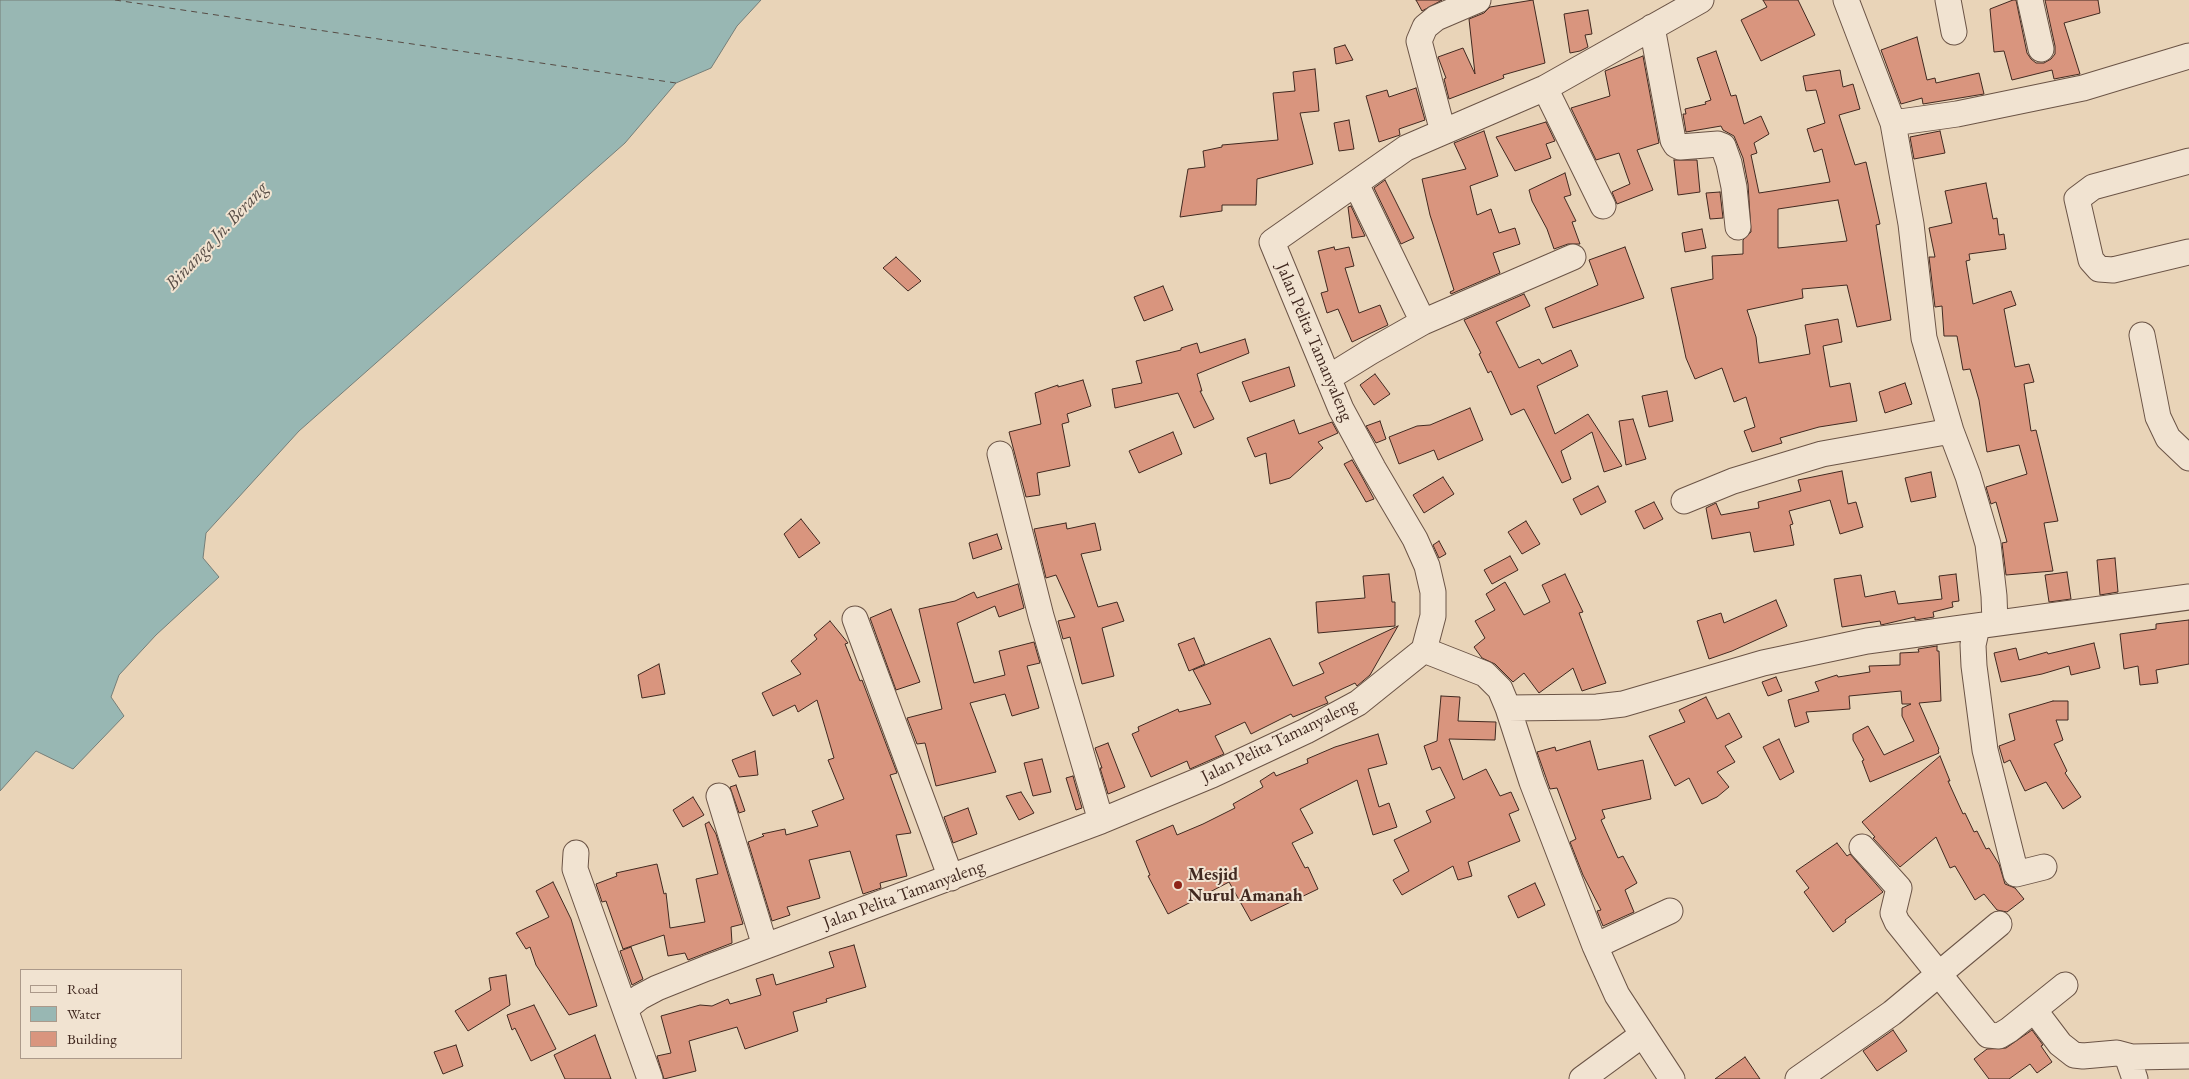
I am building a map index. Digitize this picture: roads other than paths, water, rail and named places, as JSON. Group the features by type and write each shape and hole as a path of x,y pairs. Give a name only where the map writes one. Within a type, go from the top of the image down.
{"street":[{"path":"1443,132 1419,40 1425,27 1436,18 1478,0"},
{"name":"Jalan Pelita Tamanyaleng","path":"625,1009 640,997 657,988 1101,821 1212,775 1358,703 1424,650 1433,616 1433,592 1427,566 1415,539 1358,441 1328,378 1272,242 1406,148 1545,88 1701,0"},
{"path":"1846,0 1893,123 1911,224 1924,338 1951,431 1968,476 1988,544 1994,596 1986,625 1974,646 1974,666 1985,750 2016,874 2044,867"},
{"path":"1948,0 1954,32"},
{"path":"2030,0 2041,49"},
{"path":"1652,27 1673,140 1680,147 1718,144 1723,146 1728,158 1734,187 1738,227"},
{"path":"1893,123 1957,114 2083,88 2189,56"},
{"path":"1545,88 1603,206"},
{"path":"2189,161 2093,187 2077,199 2091,260 2100,269 2113,270 2189,252"},
{"path":"1356,184 1423,322"},
{"path":"1328,378 1423,322 1573,257"},
{"path":"2142,334 2158,418 2168,438 2189,458"},
{"path":"1684,501 1733,481 1822,454 1951,431"},
{"path":"1000,454 1041,616 1101,821"},
{"path":"1508,708 1597,707 1623,704 1716,676 1822,649 1867,641 2189,597"},
{"path":"855,618 951,878"},
{"path":"1424,650 1484,674 1500,689 1532,782 1595,946 1617,995 1672,1079"},
{"path":"720,796 765,946"},
{"path":"1862,847 1899,888 1893,913 1894,918 1988,1035 2000,1036 2035,1011 2065,985"},
{"path":"576,853 575,869 650,1079"},
{"path":"1595,946 1670,911"},
{"path":"1798,1079 1892,1014 1999,924"},
{"path":"2035,1011 2060,1044 2074,1055 2117,1053 2131,1067 2189,1056"},
{"path":"1582,1079 1642,1034"}],"water":[{"name":"Binanga Jn. Berang","path":"0,0 761,0 737,26 711,68 676,83 625,143 299,431 206,533 203,558 219,577 156,635 119,675 111,697 124,716 73,769 36,751 0,791"}],"place":[{"name":"Mesjid Nurul Amanah","path":"1178,885"}]}
